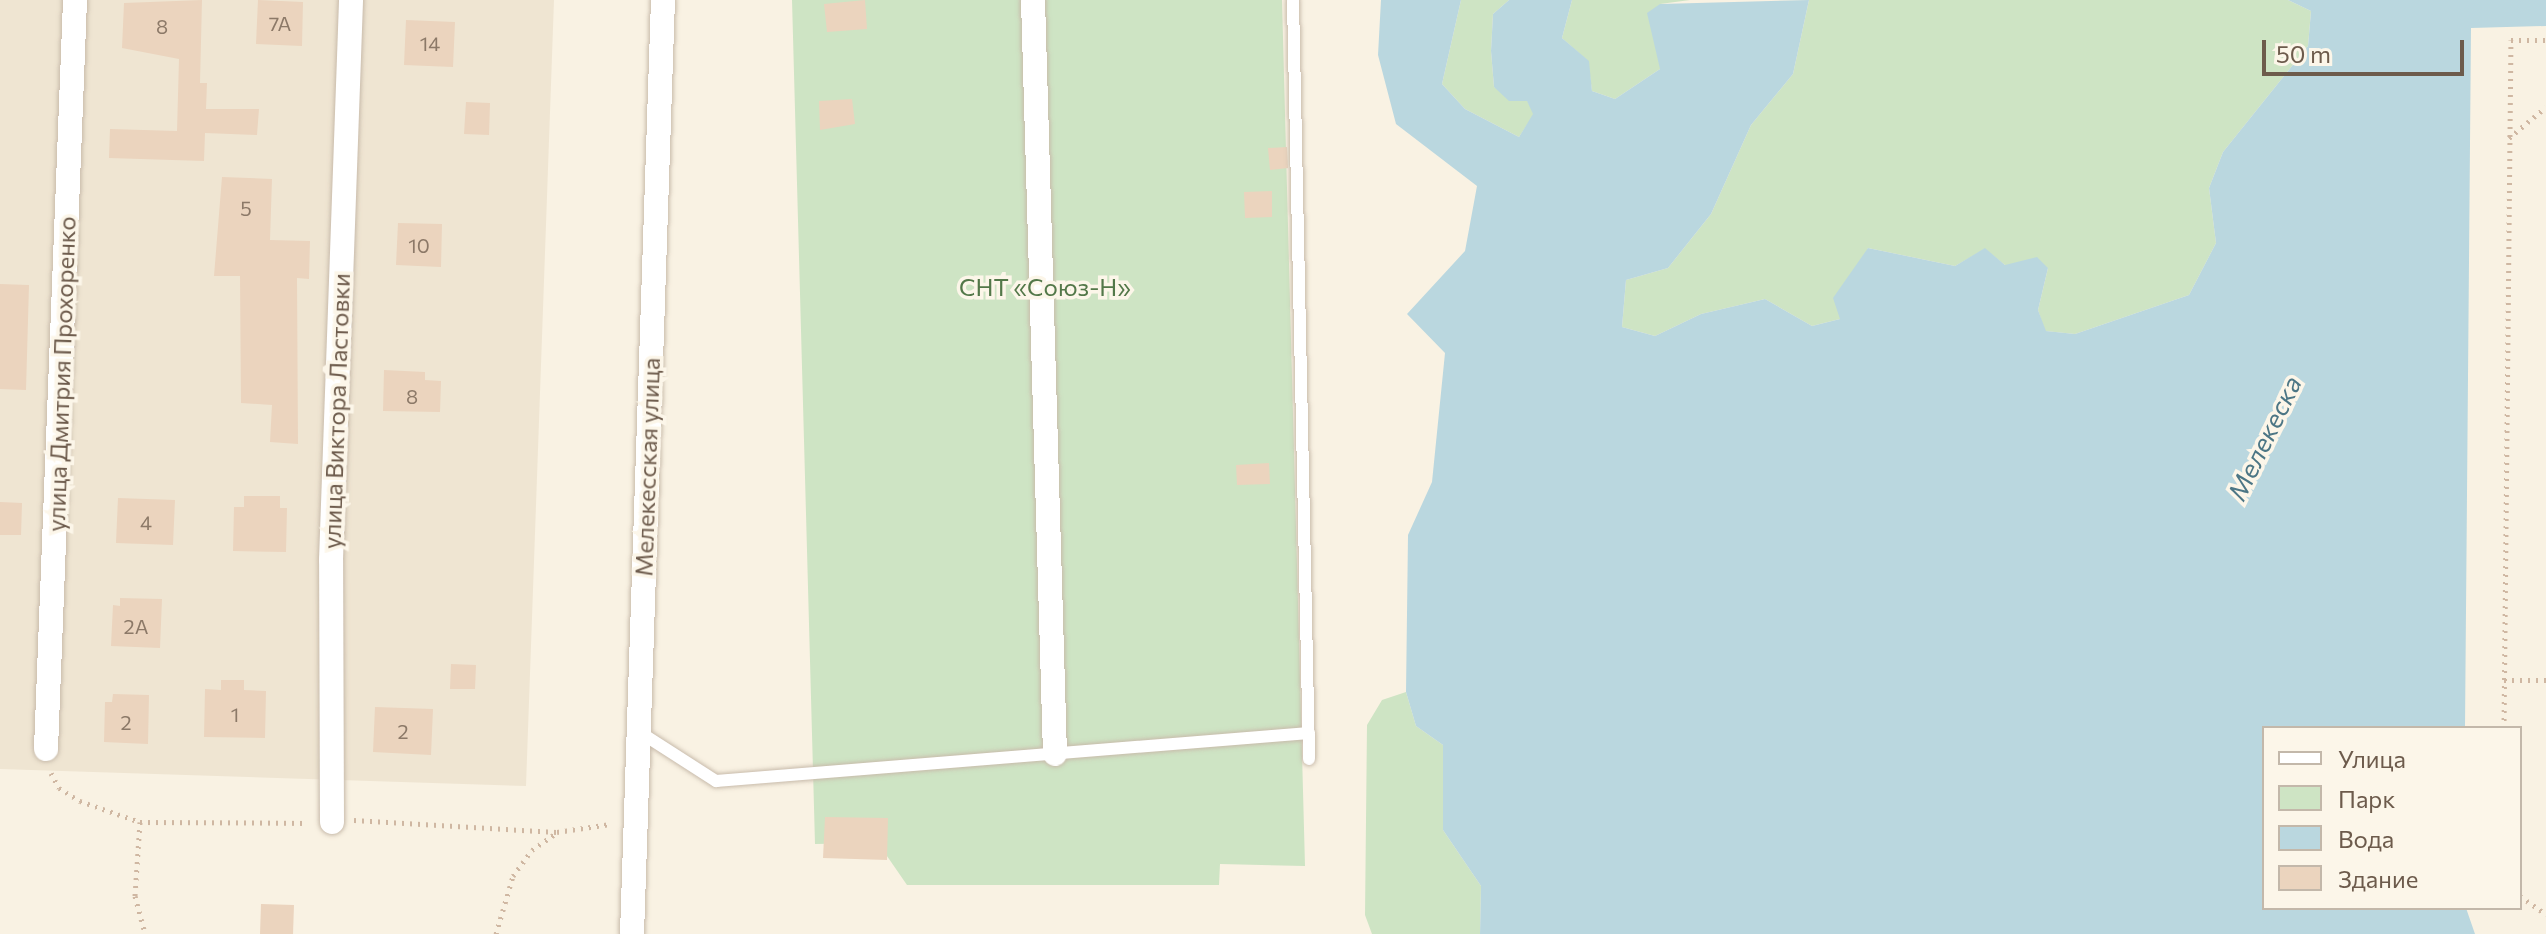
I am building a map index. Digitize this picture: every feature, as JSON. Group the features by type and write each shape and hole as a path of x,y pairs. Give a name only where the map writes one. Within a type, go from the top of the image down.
{"street":[{"name":"улица Дмитрия Прохоренко","path":"46,749 75,0"},
{"name":"улица Виктора Ластовки","path":"332,822 331,560 351,0"},
{"name":"Мелекесская улица","path":"632,934 663,0"},
{"path":"1033,0 1055,754"}],"lane":[{"path":"1293,0 1309,759"},
{"path":"638,731 716,781 1309,733"}],"path":[{"path":"2504,726 2511,40 2546,40"},
{"path":"2508,138 2546,107"},
{"path":"2504,680 2546,680"},
{"path":"140,822 135,896 145,934"},
{"path":"496,934 513,876 532,850 557,832"},
{"path":"2522,897 2546,914"}],"shaded area":[{"path":"0,0 554,0 526,786 0,769"}],"green space":[{"name":"СНТ «Союз-Н»","path":"792,0 1282,0 1305,866 1220,864 1219,885 907,885 878,843 815,844"},
{"path":"1461,0 1509,0 1493,14 1491,51 1494,87 1527,100 1534,114 1519,137 1465,109 1442,84"},
{"path":"1572,0 1690,0 1660,4 1660,69 1615,99 1592,91 1588,61 1562,38"},
{"path":"1809,0 2288,0 2311,11 2308,46 2223,152 2209,188 2216,243 2189,295 2075,334 2045,331 2038,310 2048,268 2005,265 1985,249 1955,266 1868,248 1840,319 1812,326 1765,299 1701,314 1655,336 1622,327 1626,280 1668,268 1711,214 1751,125 1793,74"},
{"path":"1406,692 1416,726 1443,745 1443,830 1481,886 1480,934 1372,934 1365,915 1367,725 1382,700"}],"water":[{"name":"Мелекеска","path":"1381,0 1461,0 1442,84 1465,109 1519,137 1533,114 1527,101 1509,101 1494,87 1491,51 1493,14 1509,0 1572,0 1562,38 1589,61 1592,91 1615,99 1660,69 1647,13 1660,4 1809,0 1793,74 1751,125 1711,214 1668,268 1626,280 1622,327 1655,336 1701,314 1765,299 1812,326 1840,319 1833,298 1868,248 1955,266 1985,248 2005,265 2037,257 2048,268 2038,310 2046,331 2075,334 2189,295 2216,243 2209,188 2223,152 2308,46 2311,11 2288,0 2546,0 2546,26 2471,28 2465,726 2262,726 2262,910 2467,910 2475,934 1480,934 1481,886 1443,830 1443,745 1416,726 1406,692 1408,535 1432,482 1445,353 1407,314 1465,251 1477,186 1396,124 1378,55"}],"building":[{"path":"202,0 200,83 207,83 206,109 259,109 257,135 205,133 204,161 109,158 110,129 177,131 179,59 122,48 124,3"},
{"path":"258,0 303,2 302,46 256,44"},
{"path":"865,0 867,29 827,32 824,4"},
{"path":"406,20 455,22 453,67 404,65"},
{"path":"852,99 855,124 820,130 819,101"},
{"path":"466,102 490,103 489,135 464,134"},
{"path":"1287,147 1288,168 1270,170 1268,148"},
{"path":"222,177 272,179 270,240 310,241 309,279 297,278 298,444 270,442 272,405 241,403 240,276 214,276"},
{"path":"1272,191 1272,217 1245,218 1244,192"},
{"path":"398,223 442,224 441,267 396,265"},
{"path":"0,284 29,285 26,390 0,389"},
{"path":"384,370 425,372 425,380 441,381 440,412 383,411"},
{"path":"1269,463 1270,484 1237,485 1236,465"},
{"path":"244,496 280,496 280,508 287,508 286,552 233,551 234,507 244,507"},
{"path":"118,498 175,500 173,545 116,543"},
{"path":"0,502 22,503 21,535 0,535"},
{"path":"120,598 162,599 160,648 111,646 113,605 120,606"},
{"path":"451,664 476,665 475,689 450,689"},
{"path":"221,680 244,680 244,690 266,691 265,738 204,737 205,689 221,690"},
{"path":"113,694 149,695 148,744 104,742 105,702 112,702"},
{"path":"375,707 433,709 431,755 373,752"},
{"path":"825,817 888,818 887,860 823,858"},
{"path":"261,904 294,905 293,934 260,934"}]}
